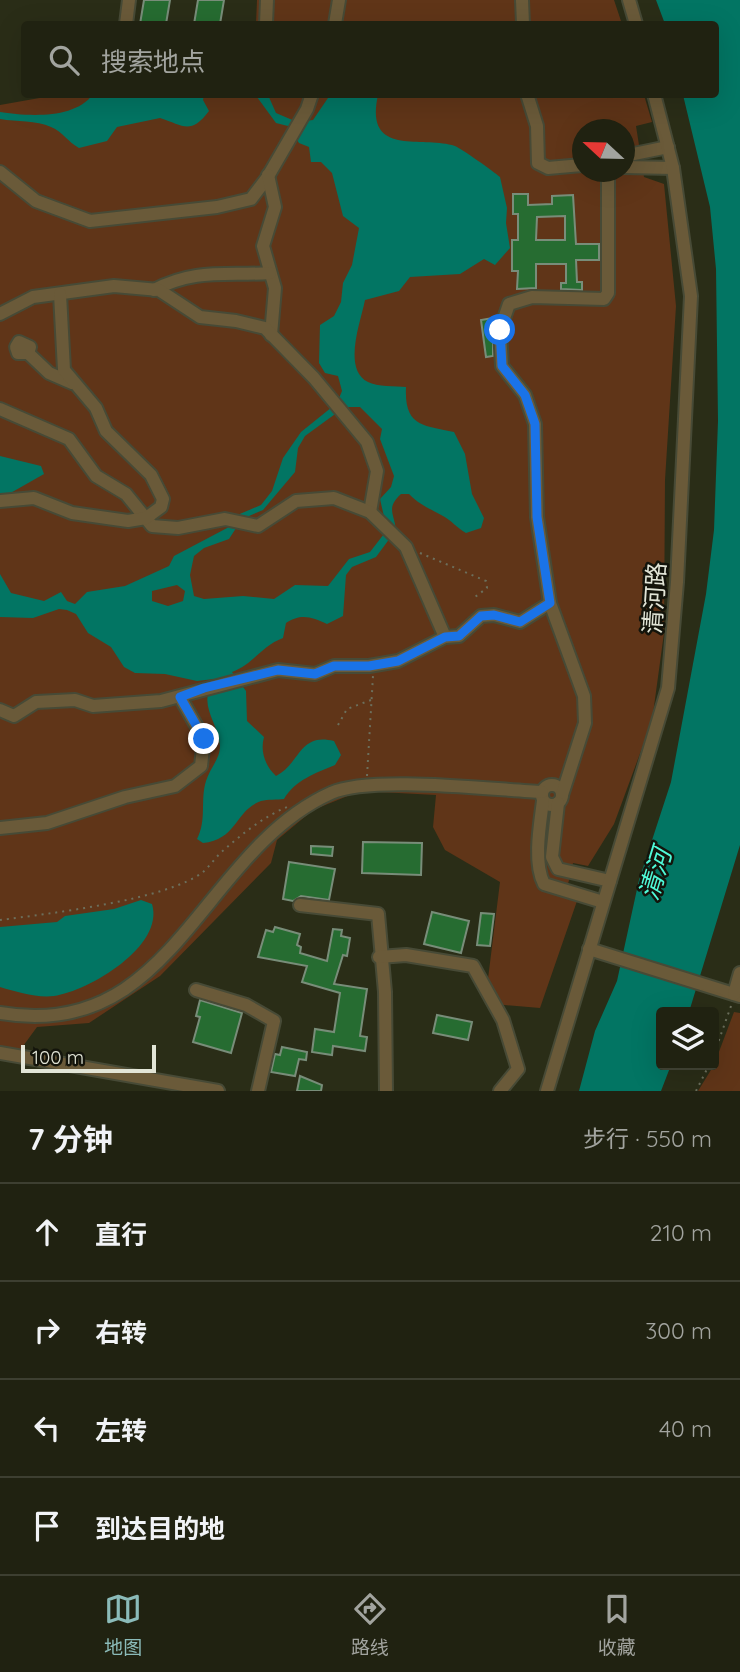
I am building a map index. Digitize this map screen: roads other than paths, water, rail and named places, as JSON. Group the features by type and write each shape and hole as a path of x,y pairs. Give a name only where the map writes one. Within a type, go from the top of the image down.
{"street":[{"path":"126,21 129,0"},
{"path":"266,21 267,0"},
{"path":"336,21 339,0"},
{"path":"522,0 523,21"},
{"path":"629,0 635,21"},
{"path":"0,172 36,201 90,221 217,207 251,199 307,109 311,98"},
{"path":"528,98 537,126 538,163 548,168 572,166"},
{"name":"清河路","path":"548,1091 668,688 677,582 691,296 673,168 655,98"},
{"path":"635,154 668,147"},
{"path":"635,167 673,168"},
{"path":"268,175 275,207 263,246 275,288 271,335"},
{"path":"608,182 608,293 604,299 532,297 509,304 500,330 502,366 525,395 535,424 537,517 550,603 584,696 585,723 560,799 552,856 558,869 610,881"},
{"path":"155,290 177,278 188,276 221,272 270,274"},
{"path":"0,314 33,297 114,286 155,290 200,317 254,324 271,335 314,378 367,442 377,471 370,512"},
{"path":"0,501 34,498 72,513 128,521 146,519 161,507 160,492 146,469 106,431 96,408 64,370 60,294"},
{"path":"28,353 49,373 76,385"},
{"path":"0,409 69,439 96,476 125,494 152,526 178,528 225,519 258,526 296,501 334,498 370,512 406,547 445,637"},
{"path":"0,710 14,716 36,702 75,700 93,706 180,697 204,688 278,670 315,674 334,666 374,665 419,653 445,637 459,636 481,616 494,615 520,622 550,603"},
{"path":"0,828 47,823 125,797 175,786 201,766 204,739 180,697"},
{"path":"0,1013 28,1018 65,1015 90,1008 121,993 169,953 269,834 300,810 333,791 366,785 543,797 552,806 560,799"},
{"path":"560,799 553,785 543,797 540,856 544,884 603,902"},
{"path":"300,905 378,915 379,957 385,992 386,1091"},
{"path":"589,949 737,995 740,974"},
{"path":"379,957 406,955 473,966 503,1020 518,1069 500,1091"},
{"path":"196,990 246,1005 274,1021 258,1091"},
{"path":"0,1053 214,1091"}],"water":[{"name":"清河","path":"656,0 740,0 740,845 691,1007 656,1007 656,1070 669,1070 661,1091 579,1091 595,1031 617,981 639,880 671,782 706,594 714,530 718,421 716,269 710,207 684,98 719,98 719,21 664,21"},
{"path":"89,98 203,98 209,111 197,124 191,126 160,118 117,127 107,141 79,148 51,127 33,122 0,119 0,112 49,114 75,108"},
{"path":"258,98 269,98 276,113 297,122 313,120 328,98 378,98 376,115 379,128 387,136 398,140 455,146 500,177 507,208 506,223 510,248 495,265 484,259 460,274 410,277 399,291 365,300 355,344 356,367 360,376 376,385 406,387 409,410 418,422 454,432 465,454 472,494 484,518 481,528 466,533 409,494 401,494 392,507 396,530 376,557 352,567 346,575 343,616 327,624 306,617 291,620 286,623 283,638 232,672 246,691 247,721 264,737 264,758 276,776 314,741 334,741 341,755 335,765 300,782 284,799 264,800 252,805 223,836 203,843 197,839 202,825 204,788 220,746 207,700 208,694 218,689 214,679 197,681 165,674 135,673 124,667 111,647 88,633 76,614 67,610 59,609 33,618 0,617 0,574 11,593 44,601 61,592 67,601 75,604 87,592 125,586 169,566 174,556 229,527 235,516 261,505 272,491 283,458 301,432 337,403 342,391 338,376 325,373 319,363 320,325 334,316 341,302 343,283 352,265 359,228 343,216 332,173 321,162 311,162 309,147 299,143 288,126 276,123","holes":["360,407 382,429 380,439 394,476 391,487 380,499 387,530 370,552 349,559 328,586 295,585 274,599 243,596 204,599 194,596 190,575 194,556 204,548 229,539 242,519 263,510 295,472 298,448 305,436 342,409","177,585 185,591 183,601 168,606 152,601 152,591"]},
{"path":"0,456 41,466 44,474 0,499"},
{"path":"141,900 152,904 153,920 147,935 136,950 104,976 54,996 20,993 0,987 0,927 57,922 65,916 114,909"}]}
